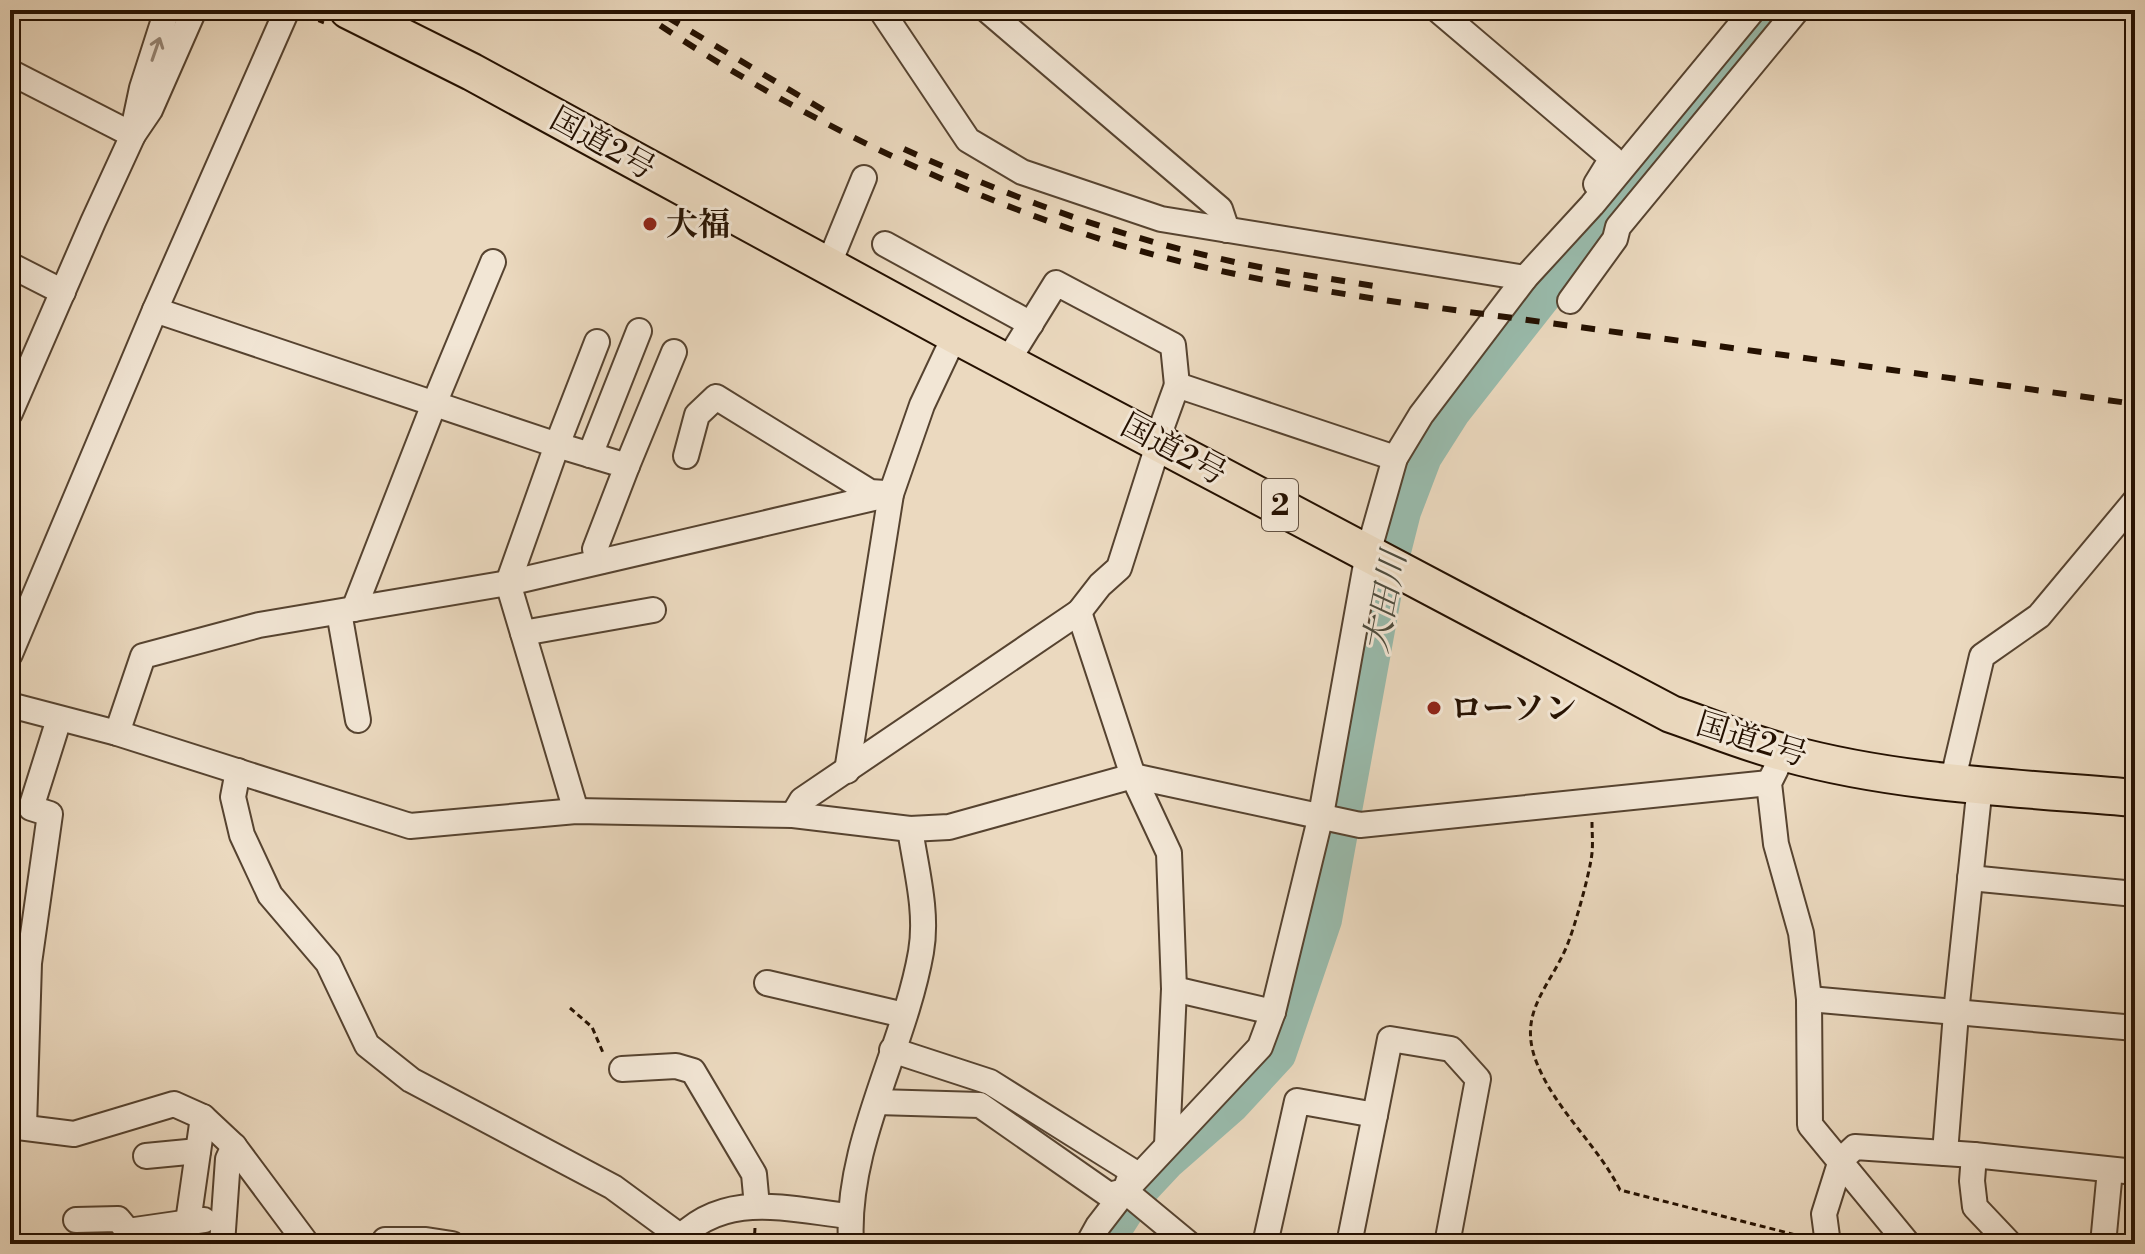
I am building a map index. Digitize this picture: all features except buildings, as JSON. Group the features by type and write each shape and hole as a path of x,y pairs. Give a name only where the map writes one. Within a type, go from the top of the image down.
{"highway":[{"name":"国道2号","path":"348,10 472,72 955,335 1777,768 1862,769 1966,784 2135,798"},
{"name":"国道2号","path":"388,10 472,72"}],"street":[{"path":"133,135 142,88 167,10"},
{"path":"10,413 133,135 150,110 194,10"},
{"path":"10,654 155,310 287,10"},
{"path":"881,10 968,140 1022,172 1161,219 1525,278"},
{"path":"987,10 1015,19 1220,209 1227,230"},
{"path":"1438,10 1612,158 1590,194 1592,205"},
{"path":"1088,1244 1125,1191 1260,1047 1273,1012 1321,815 1368,553 1395,458 1421,415 1525,278 1592,205 1753,10"},
{"path":"1570,301 1615,239 1618,227 1797,10"},
{"path":"10,72 133,135"},
{"path":"828,266 864,178"},
{"path":"885,244 1031,324"},
{"path":"358,720 346,610 493,262"},
{"path":"10,265 63,292"},
{"path":"793,815 802,800 1079,612 1100,585 1119,568 1157,440 1177,385 1173,345 1056,283 1007,362"},
{"path":"155,310 627,466"},
{"path":"590,455 639,331"},
{"path":"847,771 891,494 922,405 955,335"},
{"path":"576,811 508,583 597,342"},
{"path":"601,561 595,549 674,352"},
{"path":"1177,385 1395,458"},
{"path":"686,456 697,415 716,397 870,492 891,494"},
{"path":"117,733 143,656 259,625 508,583 891,494"},
{"path":"1945,1153 1970,878 1966,784 1982,656 2039,616 2135,501"},
{"path":"523,633 653,610"},
{"path":"1079,612 1133,776 1169,853 1174,989 1167,1145"},
{"path":"10,705 117,733 410,826 576,811 793,815 910,829 949,827 1133,776 1360,825 1592,801 1777,768 1776,844 1801,933 1809,999 1810,1125 1908,1244"},
{"path":"59,719 21,806 50,814 20,961 17,1126 74,1134 174,1104 203,1117 234,1146 307,1244"},
{"path":"238,771 233,797 242,835 270,895 328,963 367,1045 411,1080 613,1187 678,1240 705,1218 730,1208 757,1206 849,1216"},
{"path":"851,1244 849,1216 858,1160 904,1015 921,949 923,916 910,829"},
{"path":"1970,878 2135,894"},
{"path":"767,983 904,1015"},
{"path":"1174,989 1273,1012"},
{"path":"1809,999 2135,1028"},
{"path":"1349,1244 1390,1039 1451,1049 1478,1079 1447,1244"},
{"path":"892,1050 990,1082 1132,1171 1125,1191"},
{"path":"622,1069 676,1066 693,1071 754,1174 757,1206"},
{"path":"1265,1244 1297,1101 1375,1115"},
{"path":"877,1102 980,1105 1109,1195 1125,1191"},
{"path":"188,1222 203,1117"},
{"path":"222,1244 228,1159 234,1146"},
{"path":"1828,1242 1824,1214 1841,1160 1855,1147 1974,1155 2135,1172"},
{"path":"146,1156 198,1151"},
{"path":"1974,1155 1972,1181 1975,1207 2010,1244"},
{"path":"2103,1244 2110,1170"},
{"path":"1125,1191 1189,1244"},
{"path":"76,1220 118,1219 128,1238 188,1222 222,1217"},
{"path":"385,1240 426,1240 452,1244"}],"path":[{"path":"1592,801 1592,854 1567,947 1538,998 1529,1028 1535,1059 1552,1095 1610,1170 1620,1190 1828,1242"},
{"path":"570,1008 592,1027 608,1063 622,1069"}],"waterway":[{"name":"大田川","path":"1106,1244 1137,1195 1167,1163 1232,1106 1279,1055 1325,920 1388,575 1404,512 1425,457 1453,413 1559,278 1781,10"}],"railway":[{"path":"637,10 801,110 915,167 1033,216 1149,253 1260,279 1372,298 2135,404"},
{"path":"667,17 825,111"},
{"path":"904,149 1017,197 1134,236 1233,262 1374,286"}],"place":[{"name":"大福","path":"650,224"},
{"name":"ローソン","path":"1434,708"}]}
